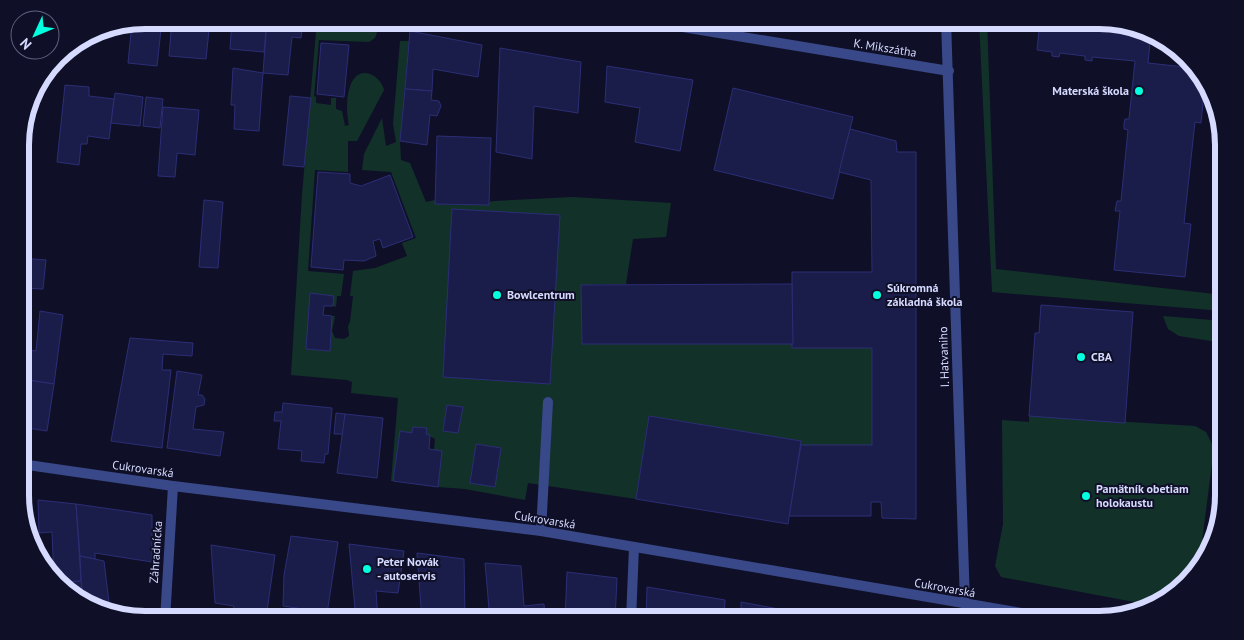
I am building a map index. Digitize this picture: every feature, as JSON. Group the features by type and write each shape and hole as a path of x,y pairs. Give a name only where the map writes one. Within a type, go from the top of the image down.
{"street":[{"name":"K. Mikszátha","path":"693,29 948,72"},
{"name":"I. Hatvaniho","path":"946,29 965,604"},
{"path":"541,531 548,402"},
{"name":"Cukrovarská","path":"29,465 173,486 541,531 1008,611"},
{"name":"Záhradnícka","path":"166,611 173,486"},
{"path":"630,611 634,548"}],"green space":[{"path":"316,29 378,29 375,38 369,42 319,40 314,96 316,97 316,103 331,105 331,98 336,98 336,109 342,111 345,126 349,125 347,115 348,97 352,82 356,77 360,74 370,74 379,80 384,90 357,141 348,141 348,172 315,170 308,271 344,274 341,296 337,296 336,307 333,306 333,296 310,293 306,349 330,351 332,316 335,316 332,331 335,338 344,339 349,336 348,326 353,296 350,296 353,271 375,268 407,256 402,243 416,238 391,172 362,170 364,154 382,118 386,146 396,142 393,124 400,41 409,41 400,141 401,160 410,163 426,202 435,200 435,204 489,205 489,202 495,201 573,197 671,203 666,237 633,239 626,284 581,285 582,344 793,344 792,348 872,348 872,445 801,445 801,441 649,416 636,499 528,483 525,500 465,489 438,487 441,451 434,450 435,439 426,434 427,428 413,427 412,433 400,431 393,481 391,481 398,398 351,393 352,382 347,380 291,375 302,195","holes":["447,405 463,407 458,433 443,431","476,444 501,448 495,487 470,483"]},
{"path":"979,29 987,29 996,269 1215,294 1215,310 992,292"},
{"path":"1163,316 1215,320 1215,342 1179,336 1168,329"},
{"path":"1029,416 1195,426 1206,432 1214,448 1201,550 1186,572 1176,582 1163,592 1140,603 1001,577 995,566 1003,524 1002,420 1029,422"}],"building":[{"path":"161,29 157,66 128,63 131,30"},
{"path":"171,29 209,29 206,59 169,56"},
{"path":"231,29 266,29 264,52 230,49"},
{"path":"266,29 302,29 301,38 292,37 288,75 263,73"},
{"path":"1039,29 1099,29 1129,33 1150,41 1148,63 1185,67 1200,87 1204,96 1201,123 1195,122 1184,223 1191,224 1185,277 1114,270 1120,211 1115,211 1117,201 1121,201 1128,130 1124,129 1124,124 1125,119 1129,119 1135,61 1092,57 1092,61 1085,60 1085,56 1060,53 1059,57 1052,56 1052,52 1037,50"},
{"path":"410,31 482,45 478,77 433,69 432,91 405,89"},
{"path":"321,43 349,45 344,97 317,94"},
{"path":"500,48 581,62 578,113 534,106 532,159 496,152"},
{"path":"607,66 693,80 680,151 635,142 640,108 605,102"},
{"path":"233,68 263,73 259,131 234,129 235,105 231,105"},
{"path":"65,85 89,87 89,96 114,99 109,139 88,136 87,144 81,144 79,165 57,162"},
{"path":"733,88 853,117 833,199 714,170"},
{"path":"405,89 432,91 431,100 439,101 441,106 437,116 430,115 427,145 400,141"},
{"path":"115,93 143,97 140,126 111,123"},
{"path":"290,96 311,98 304,167 283,165"},
{"path":"146,97 163,99 160,128 143,126"},
{"path":"163,107 199,110 195,155 177,153 175,177 158,176"},
{"path":"850,129 896,141 897,152 916,152 916,519 882,518 881,502 871,502 871,516 789,516 801,445 872,445 872,348 792,348 792,272 872,272 871,180 839,172"},
{"path":"437,136 491,138 489,205 435,204"},
{"path":"318,172 350,174 350,183 361,186 390,175 413,237 383,248 380,239 373,241 376,256 364,261 344,260 343,270 311,267"},
{"path":"204,200 223,202 218,268 199,267"},
{"path":"452,209 560,215 550,384 443,377"},
{"path":"29,259 46,260 43,289 29,288"},
{"path":"792,284 793,344 582,344 581,285"},
{"path":"310,293 334,296 333,306 324,306 323,315 332,316 330,351 306,349"},
{"name":"CBA","path":"1041,305 1133,312 1125,423 1029,416 1035,333 1039,333"},
{"path":"40,311 63,315 54,384 29,380 29,350 36,351"},
{"path":"130,338 193,343 192,356 163,354 162,370 171,370 162,448 111,441"},
{"path":"177,371 202,375 198,395 202,395 205,399 204,405 196,407 193,429 224,432 220,456 167,448"},
{"path":"29,380 54,384 47,431 29,428"},
{"path":"283,403 332,408 328,454 325,454 324,463 301,461 302,451 278,449 281,421 274,421 275,412 282,412"},
{"path":"447,405 463,407 458,433 443,431"},
{"path":"336,413 345,414 343,434 334,434"},
{"path":"345,414 383,418 377,478 337,473"},
{"path":"649,416 801,441 788,524 636,499"},
{"path":"413,427 427,428 426,434 430,435 429,449 442,451 438,487 393,481 400,431 412,433"},
{"path":"476,444 501,448 495,487 470,483"},
{"path":"38,500 76,504 81,581 69,582 54,567 52,532 39,533"},
{"path":"76,504 152,515 152,562 95,553 95,559 80,556"},
{"path":"291,536 338,542 327,611 310,611 283,606 284,575"},
{"path":"349,544 404,551 398,593 376,591 377,611 355,611"},
{"path":"211,545 275,555 267,611 233,611 234,606 215,603"},
{"path":"417,553 464,559 465,611 421,611"},
{"path":"80,556 104,561 109,605 82,592"},
{"path":"485,563 521,566 524,606 544,604 544,611 489,611"},
{"path":"567,572 617,578 615,611 565,611"},
{"path":"81,581 82,589 77,589 68,582"},
{"path":"647,587 725,600 724,611 646,611"},
{"path":"741,602 784,610 784,611 741,611"}],"place":[{"name":"Materská škola","path":"1139,91"},
{"name":"Bowlcentrum","path":"497,295"},
{"name":"Súkromná základná škola","path":"877,295"},
{"name":"CBA","path":"1081,357"},
{"name":"Pamätník obetiam holokaustu","path":"1086,496"},
{"name":"Peter Novák - autoservis","path":"367,569"}]}
